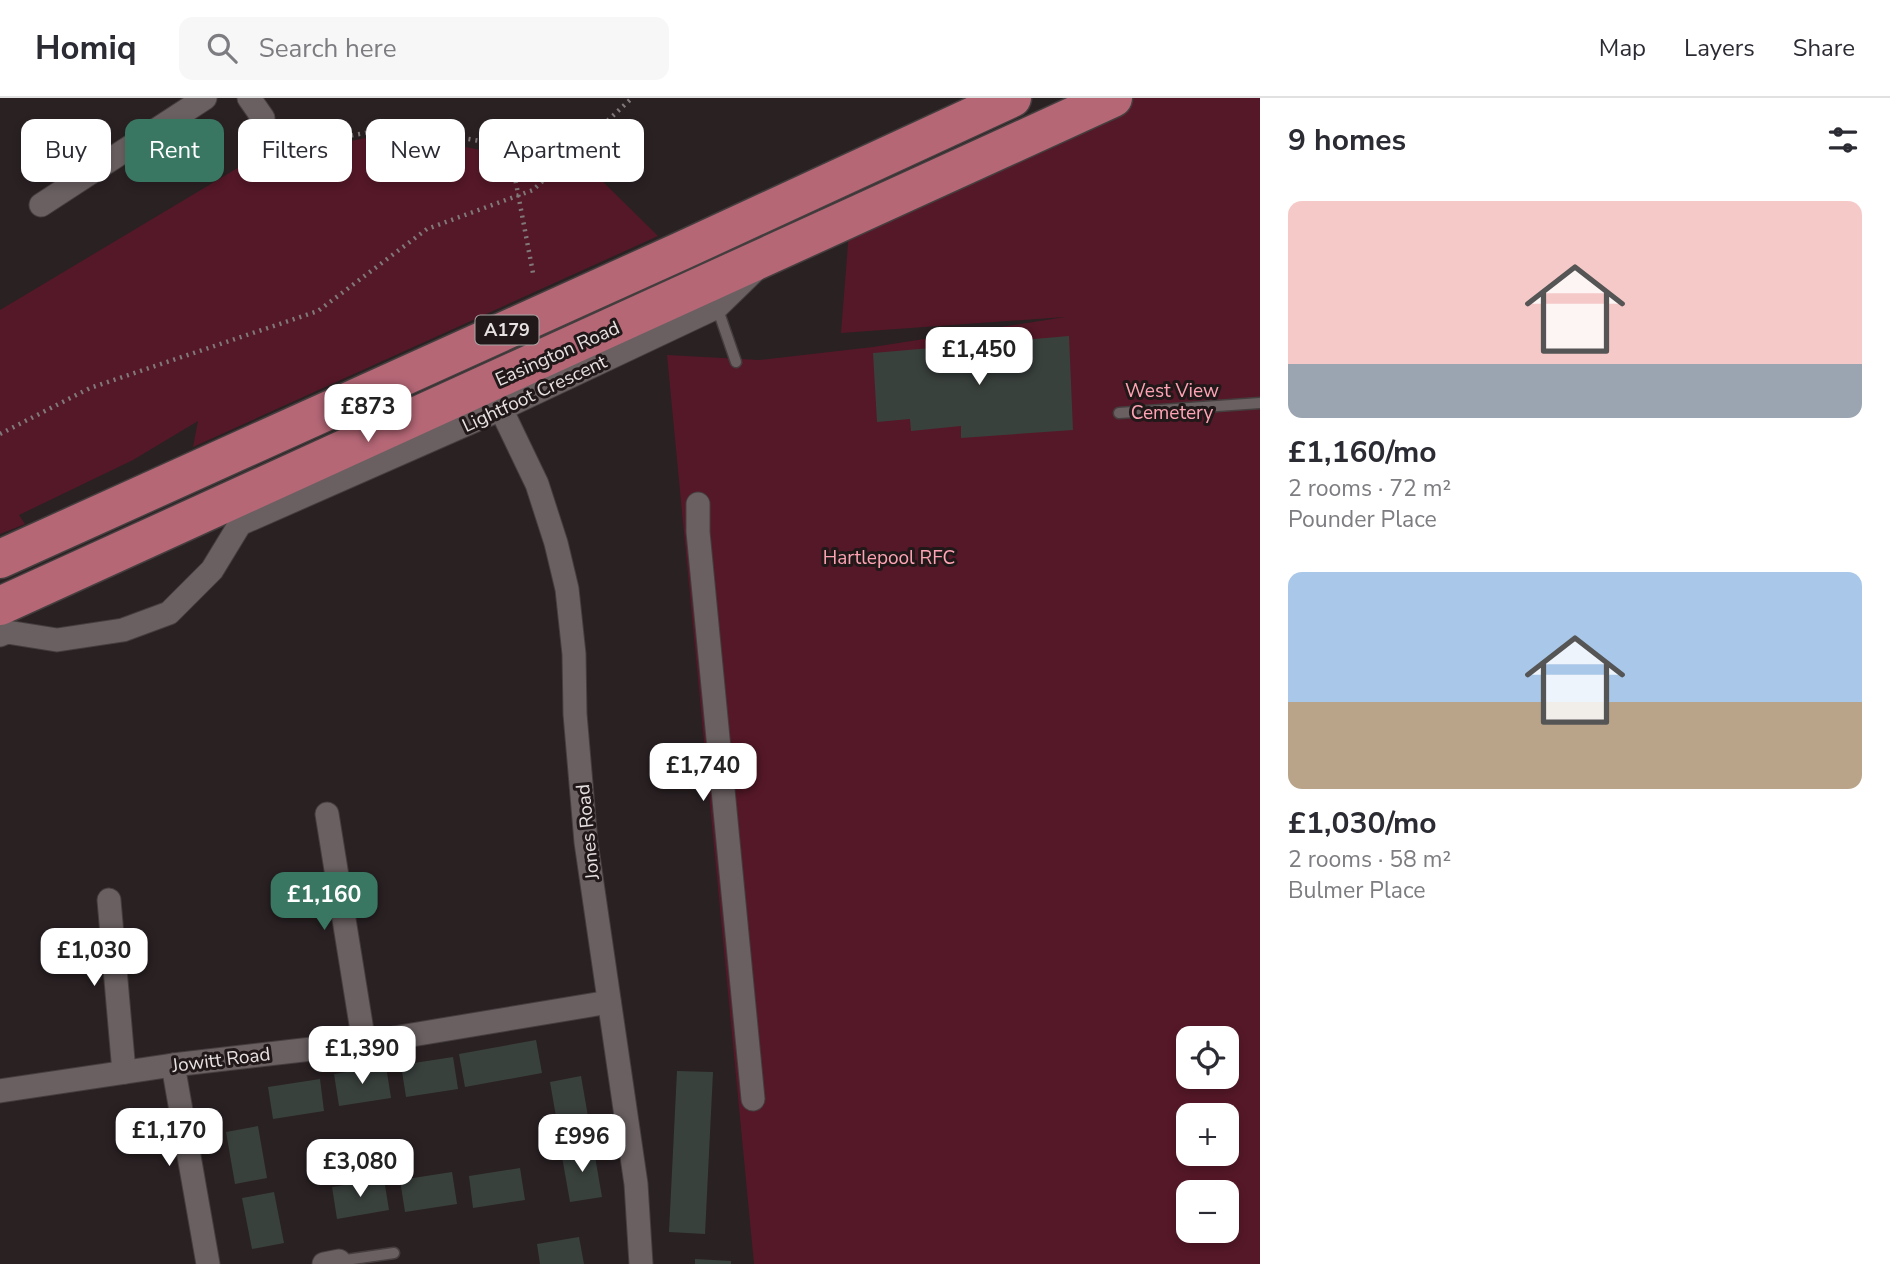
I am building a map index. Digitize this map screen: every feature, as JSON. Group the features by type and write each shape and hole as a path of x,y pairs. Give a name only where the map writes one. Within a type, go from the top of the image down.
{"highway":[{"name":"A179","path":"0,559 1012,98"},
{"name":"Easington Road","path":"0,606 1113,98"}],"street":[{"path":"41,205 205,98"},
{"path":"249,98 263,118"},
{"name":"Lightfoot Crescent","path":"0,635 7,632 57,640 122,630 169,613 212,570 240,524 501,409 717,307 769,257"},
{"name":"Jones Road","path":"501,409 537,484 556,544 566,589 574,653 575,714 586,842 636,1184 641,1264"},
{"path":"698,504 754,1100"},
{"path":"327,814 364,1043"},
{"path":"109,900 124,1072"},
{"name":"Jowitt Road","path":"0,1091 173,1065 364,1043 609,1002"},
{"path":"173,1065 208,1264"}],"lane":[{"path":"717,307 736,362"},
{"path":"1119,413 1260,403"},
{"path":"332,1263 394,1253"}],"path":[{"path":"609,119 632,98"},
{"path":"263,118 282,116 303,144 399,127 479,141"},
{"path":"516,182 533,273"},
{"path":"0,434 90,388 318,311 427,229 533,190 542,182"}],"green space":[{"name":"Hartlepool RFC","path":"1086,98 1260,98 1260,1264 754,1264 667,355 759,360 873,347 1065,317 841,333 851,206"},
{"path":"366,138 366,182 465,182 465,147 479,150 479,182 603,182 658,236 193,447 198,421 133,460 19,515 25,524 0,534 0,310 214,182 224,182 224,176 238,168 238,182 352,182 352,141"}],"building":[{"path":"1069,336 1073,430 961,438 961,426 911,431 910,419 877,422 873,353"},
{"path":"536,1040 542,1073 465,1087 459,1054"},
{"path":"453,1057 458,1089 406,1097 401,1065"},
{"path":"386,1066 391,1098 339,1106 334,1074"},
{"path":"677,1071 713,1072 705,1234 669,1232"},
{"path":"581,1076 590,1128 559,1134 550,1082"},
{"path":"320,1079 324,1111 273,1119 268,1087"},
{"path":"258,1126 267,1178 235,1184 226,1132"},
{"path":"593,1145 602,1197 570,1202 561,1151"},
{"path":"520,1168 525,1200 473,1208 469,1176"},
{"path":"452,1172 457,1204 405,1212 400,1180"},
{"path":"384,1179 389,1210 337,1219 332,1187"},
{"path":"274,1192 284,1243 252,1249 242,1198"},
{"path":"579,1237 584,1264 540,1264 537,1244"},
{"path":"695,1259 731,1261 731,1264 695,1264"}],"park label":[{"name":"West View Cemetery","path":"1172,401"}]}
